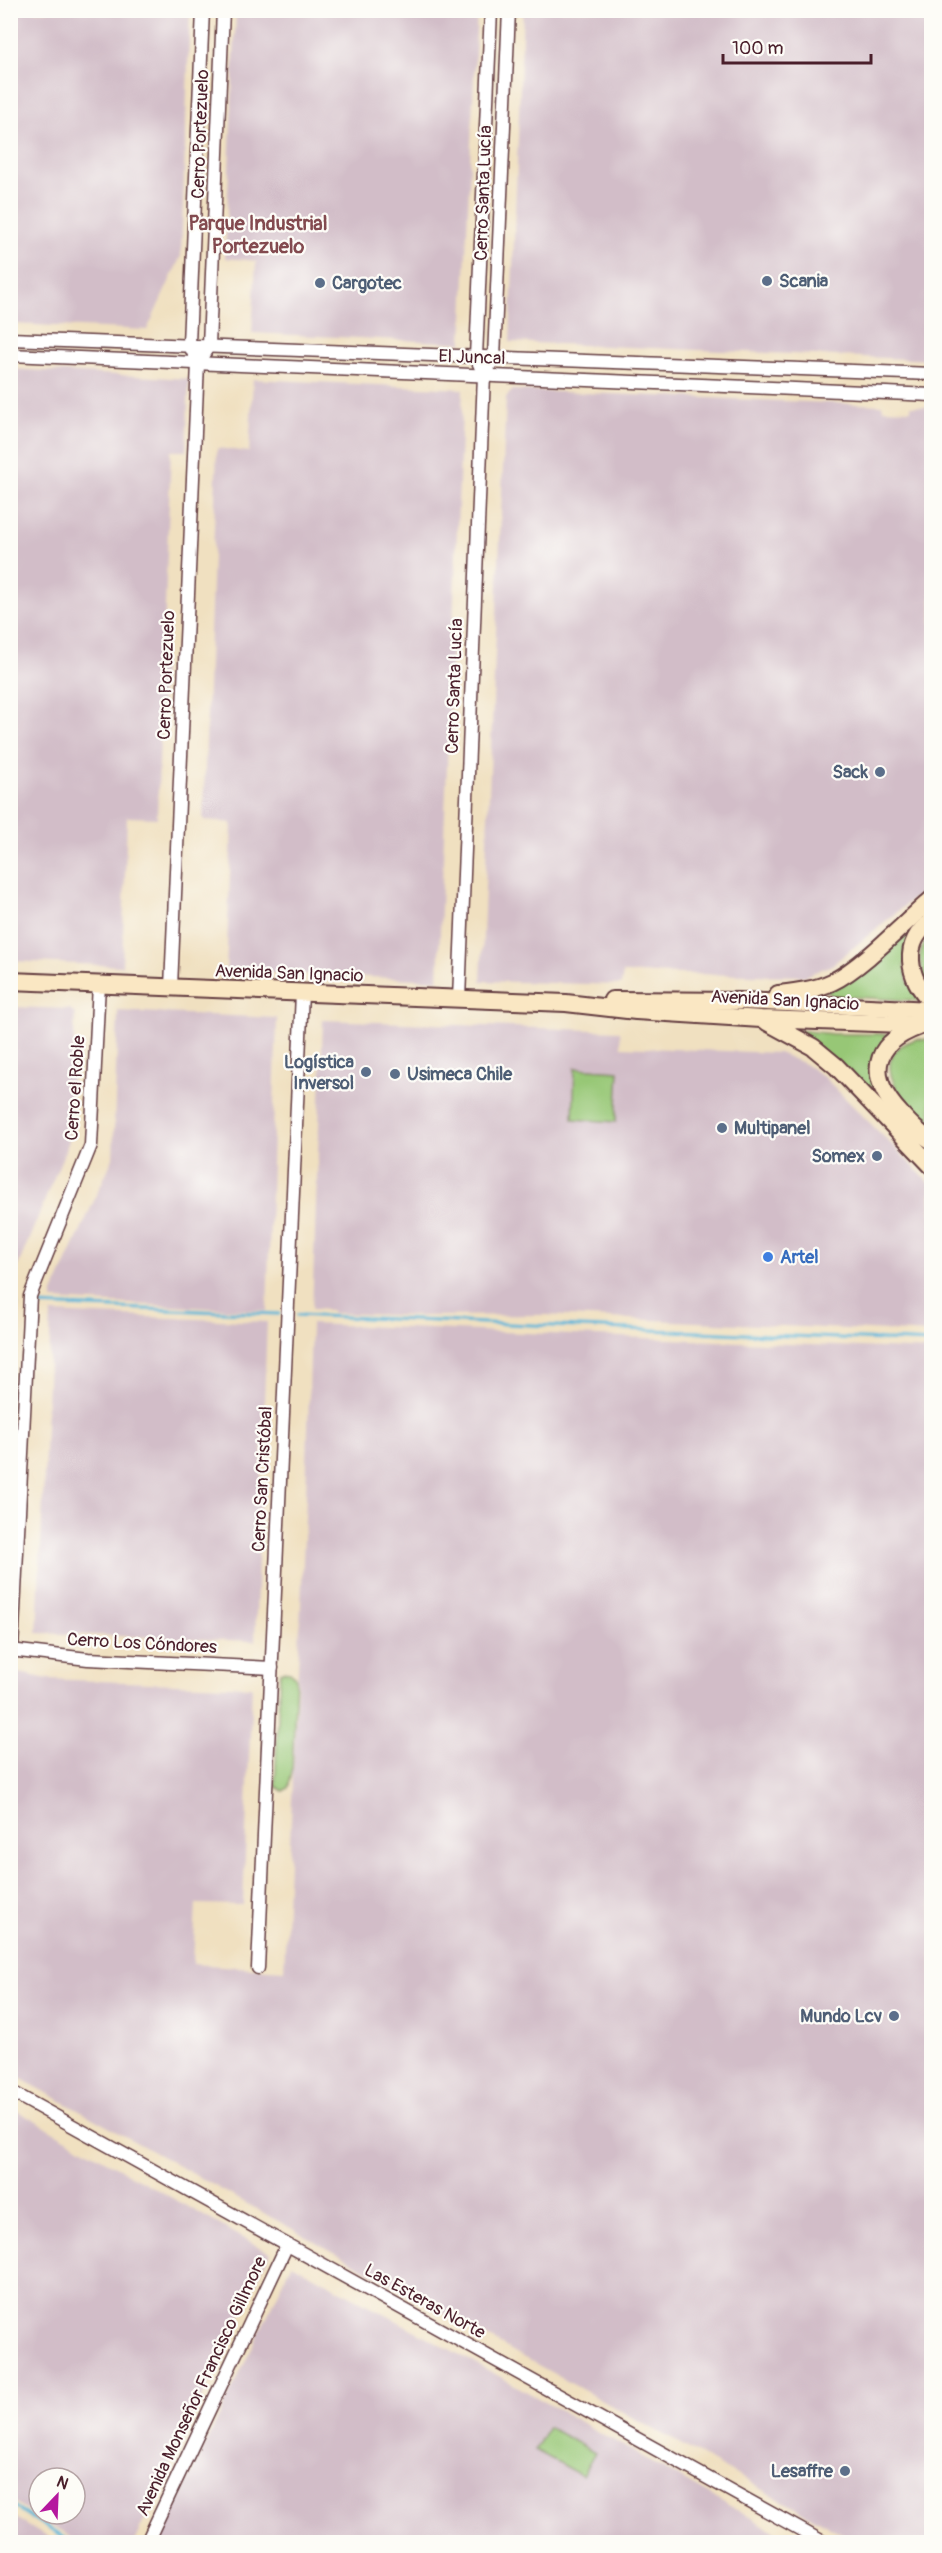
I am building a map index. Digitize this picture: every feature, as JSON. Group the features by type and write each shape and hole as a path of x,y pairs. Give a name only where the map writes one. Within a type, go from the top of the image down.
{"main road":[{"path":"743,1001 765,995 813,988 832,982 855,967 932,899"},
{"path":"932,921 916,938 910,963 915,981 932,1002"},
{"name":"Avenida San Ignacio","path":"10,981 566,1004 761,1019 929,1020"},
{"name":"Avenida San Ignacio","path":"566,1004 620,1000 743,1001 929,1020"},
{"path":"761,1019 804,1041 825,1056 932,1166"},
{"path":"929,1020 889,1044 881,1057 878,1077 881,1089 888,1100 910,1124 932,1141"}],"street":[{"name":"Cerro Portezuelo","path":"171,987 198,363 189,344 203,10"},
{"name":"Cerro Portezuelo","path":"198,363 209,345 223,10"},
{"name":"Cerro Santa Lucía","path":"459,999 484,375 476,357 491,10"},
{"name":"Cerro Santa Lucía","path":"484,375 494,358 509,10"},
{"name":"El Juncal","path":"10,339 932,374"},
{"name":"El Juncal","path":"10,355 932,395"},
{"name":"Cerro el Roble","path":"11,1650 30,1296 91,1145 99,984"},
{"name":"Cerro San Cristóbal","path":"258,1968 302,993"},
{"name":"Cerro Los Cóndores","path":"11,1650 88,1659 272,1668"},
{"name":"Las Esteras Norte","path":"10,2091 823,2542"},
{"name":"Avenida Monseñor Francisco Gillmore","path":"147,2542 287,2245"}],"shaded area":[{"path":"523,10 931,11 931,360 510,342"},
{"path":"11,11 190,11 181,256 147,330 11,324"},
{"path":"236,11 477,11 462,343 252,333 256,261 225,258"},
{"path":"11,369 189,379 186,451 171,451 157,818 127,817 122,966 11,961"},
{"path":"253,379 463,389 438,980 226,971 232,823 203,820 217,448 249,452"},
{"path":"513,390 882,405 883,409 911,410 911,406 931,407 931,884 832,965 805,976 623,973 621,985 481,981 506,397"},
{"path":"11,1007 70,1009 75,1014 69,1141 11,1283"},
{"path":"118,1011 277,1018 267,1311 52,1300 52,1295 113,1158"},
{"path":"323,1020 620,1031 621,1047 779,1053 805,1064 824,1077 931,1184 931,1333 545,1315 420,1316 333,1313 331,1310 312,1309"},
{"path":"51,1313 267,1322 255,1641 37,1633"},
{"path":"311,1324 931,1350 932,2219 926,2358 932,2363 930,2542 857,2542 11,2073 10,1671 48,1679 252,1687 243,1905 196,1904 193,1964 284,1970 306,1496"},
{"path":"10,2107 270,2253 134,2542 77,2542 52,2526 87,2526 87,2466 27,2466 27,2510 11,2500"},
{"path":"292,2264 497,2375 794,2542 159,2542"},
{"path":"10,2515 54,2542 11,2542"}],"green space":[{"path":"931,907 931,916 904,965 908,982 921,1001 832,996 827,990"},
{"path":"931,936 931,993 923,983 920,957 924,944"},
{"path":"798,1030 833,1034 889,1034 872,1063 871,1077 875,1089 912,1137 931,1150 931,1159"},
{"path":"916,1039 931,1040 931,1129 901,1096 890,1070 891,1058 900,1047"},
{"path":"575,1068 619,1071 616,1122 573,1119"},
{"path":"280,1672 290,1672 296,1677 292,1773 288,1788 283,1791 275,1786"},
{"path":"548,2427 595,2453 582,2476 535,2450"}],"waterway":[{"path":"10,1304 17,1305"},
{"path":"35,1305 279,1314"},
{"path":"297,1315 932,1342"},
{"path":"10,2504 70,2542"}],"place":[{"name":"Scania","path":"767,281"},
{"name":"Cargotec","path":"320,283"},
{"name":"Sack","path":"880,772"},
{"name":"Logística Inversol","path":"366,1072"},
{"name":"Usimeca Chile","path":"395,1074"},
{"name":"Multipanel","path":"722,1128"},
{"name":"Somex","path":"877,1156"},
{"name":"Artel","path":"768,1257"},
{"name":"Mundo Lcv","path":"894,2016"},
{"name":"Lesaffre","path":"845,2471"}],"district":[{"name":"Parque Industrial Portezuelo","path":"258,234"}]}
